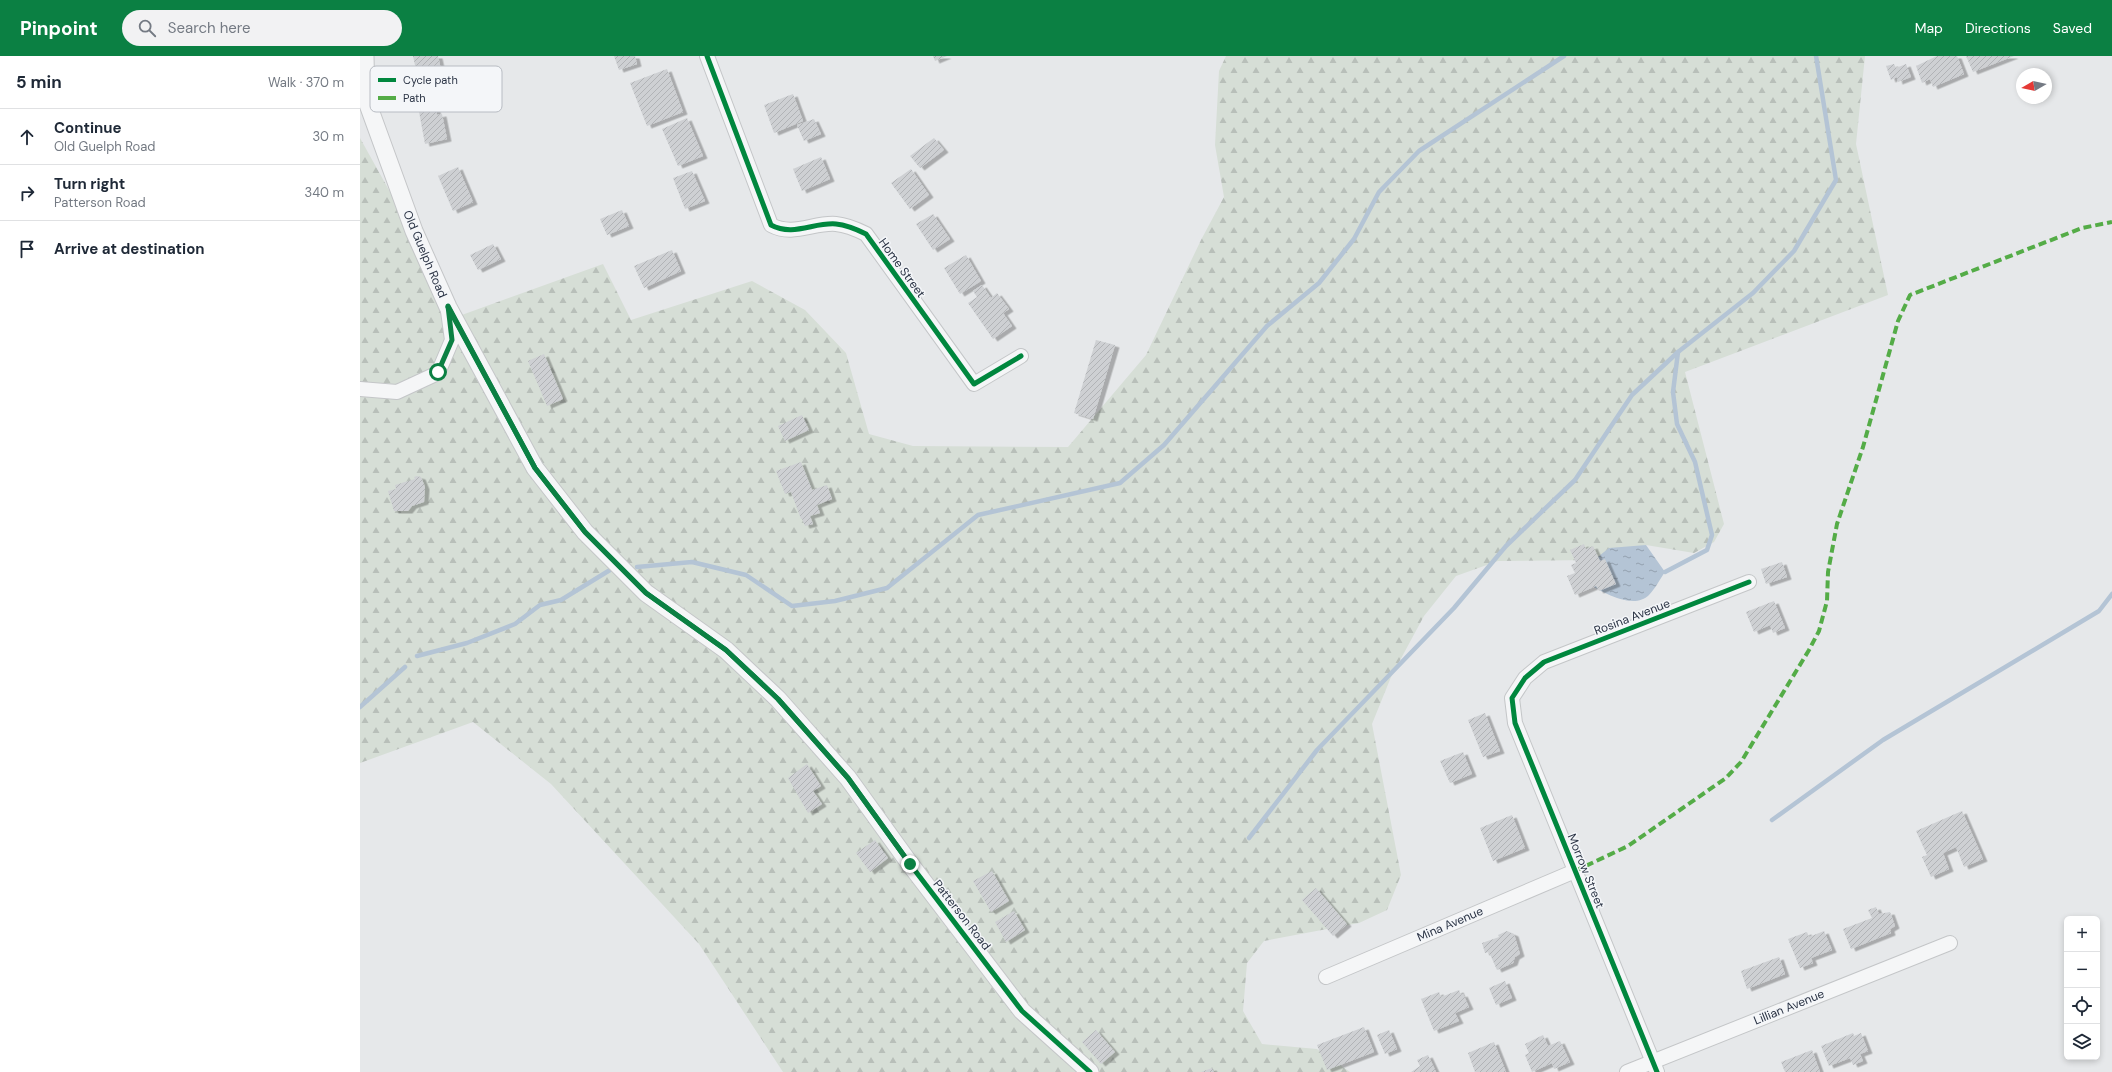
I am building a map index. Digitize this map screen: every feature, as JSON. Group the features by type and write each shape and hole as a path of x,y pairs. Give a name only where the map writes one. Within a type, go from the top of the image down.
{"street":[{"name":"Old Guelph Road","path":"365,56 366,99 370,110"},
{"name":"Home Street","path":"707,56 772,225 780,230 794,230 835,224 853,227 866,234 974,384 1021,356"},
{"name":"Old Guelph Road","path":"360,389 397,392 438,372 452,340 448,306 414,231 371,112"},
{"name":"Patterson Road","path":"448,306 535,468 585,532 646,593 726,650 778,699 848,778 910,864 1022,1011 1090,1072"},
{"name":"Rosina Avenue","path":"1525,678 1544,662 1749,582"},
{"name":"Morrow Street","path":"1525,678 1512,698 1515,723 1654,1067"},
{"name":"Mina Avenue","path":"1326,977 1575,871"},
{"name":"Lillian Avenue","path":"1627,1072 1654,1067 1950,943"}],"green space":[{"path":"1226,56 1865,56 1856,144 1888,295 1685,372 1724,524 1714,542 1694,553 1646,545 1594,560 1498,561 1456,576 1424,616 1391,677 1372,724 1401,875 1387,910 1359,923 1264,941 1247,963 1243,1011 1262,1044 1317,1049 1350,1072 783,1072 699,944 551,784 473,722 360,763 360,138 459,316 603,264 631,320 752,281 805,310 846,353 869,434 913,446 1068,447 1146,355 1201,240 1224,197 1215,145 1219,71"}],"water":[{"path":"1646,545 1665,572 1649,595 1634,601 1626,600 1617,598 1585,582 1594,560 1609,548"}],"building":[{"path":"413,56 438,56 440,66 415,66"},
{"path":"614,56 635,56 637,64 619,70"},
{"path":"933,56 947,56 935,61"},
{"path":"1937,56 1957,56 1964,74 1933,87 1930,79 1922,83 1916,66"},
{"path":"1966,56 2014,56 1973,72"},
{"path":"1894,64 1896,68 1906,64 1911,77 1898,82 1897,77 1891,80 1886,66"},
{"path":"667,69 683,112 647,126 630,83"},
{"path":"793,94 803,121 774,133 764,105"},
{"path":"419,112 436,112 437,115 442,114 447,139 425,144"},
{"path":"687,118 703,156 678,166 662,129"},
{"path":"814,119 821,134 804,141 797,125"},
{"path":"934,138 944,150 920,168 910,156"},
{"path":"821,157 830,179 802,191 793,169"},
{"path":"458,167 473,202 453,211 438,176"},
{"path":"911,169 929,195 910,209 891,183"},
{"path":"692,171 705,201 685,209 673,178"},
{"path":"622,210 629,226 607,235 600,219"},
{"path":"933,214 950,239 933,250 916,224"},
{"path":"493,244 501,259 478,270 470,255"},
{"path":"672,250 681,271 644,288 634,266"},
{"path":"966,255 981,281 960,294 944,268"},
{"path":"982,285 991,298 997,293 1009,309 1003,313 1012,326 993,339 968,303 977,297 973,291"},
{"path":"1096,340 1115,345 1093,419 1074,413"},
{"path":"544,354 563,399 547,406 528,361"},
{"path":"802,415 809,430 785,441 778,426"},
{"path":"801,462 812,490 827,485 832,499 817,505 820,513 810,516 813,524 805,526 791,492 785,494 776,471"},
{"path":"414,477 421,477 425,487 424,502 412,506 408,511 394,511 388,491 396,489 395,485 415,479"},
{"path":"1584,544 1586,549 1593,546 1600,561 1605,559 1616,584 1599,591 1596,586 1575,595 1567,576 1575,573 1571,565 1576,563 1570,550"},
{"path":"1782,562 1787,577 1766,584 1761,569"},
{"path":"1774,601 1785,628 1773,633 1770,625 1754,632 1746,612"},
{"path":"1485,713 1500,751 1483,757 1468,720"},
{"path":"1463,752 1472,774 1450,783 1440,761"},
{"path":"807,764 821,786 813,791 822,804 808,813 788,778"},
{"path":"1962,811 1983,859 1964,867 1956,847 1943,853 1949,869 1931,877 1922,857 1927,855 1916,831"},
{"path":"1512,815 1525,848 1493,861 1480,828"},
{"path":"875,840 888,858 870,872 856,853"},
{"path":"992,871 1009,901 991,912 973,881"},
{"path":"1316,888 1347,924 1333,936 1302,900"},
{"path":"1876,907 1879,914 1890,912 1895,926 1890,929 1891,933 1851,949 1843,929 1872,918 1868,910"},
{"path":"1014,911 1025,930 1006,942 995,922"},
{"path":"1507,931 1514,934 1520,954 1515,957 1513,963 1497,970 1489,952 1485,953 1482,943 1499,937 1498,935"},
{"path":"1824,931 1832,950 1811,958 1813,963 1800,968 1788,939 1807,932 1809,937"},
{"path":"1779,957 1785,974 1747,989 1741,971"},
{"path":"1505,981 1512,998 1496,1005 1489,988"},
{"path":"1459,990 1461,995 1463,994 1469,1007 1455,1013 1459,1021 1434,1031 1421,999 1439,992 1441,997"},
{"path":"1364,1027 1374,1052 1327,1070 1317,1045"},
{"path":"1096,1030 1115,1052 1101,1064 1082,1042"},
{"path":"1389,1030 1397,1049 1385,1054 1377,1035"},
{"path":"1853,1033 1854,1036 1861,1033 1868,1051 1860,1054 1863,1061 1853,1065 1850,1058 1829,1066 1821,1046"},
{"path":"1543,1035 1548,1046 1560,1041 1570,1062 1554,1069 1552,1063 1532,1072 1525,1055 1529,1053 1525,1044"},
{"path":"1494,1042 1506,1072 1475,1072 1468,1053"},
{"path":"1812,1050 1820,1072 1785,1072 1781,1062"},
{"path":"1428,1055 1436,1072 1411,1072 1420,1066 1417,1060"},
{"path":"1212,1068 1214,1072 1201,1072"}],"waterway":[{"path":"637,567 692,562 746,575 792,606 835,601 887,588 978,515 1120,483 1164,445 1267,326 1319,283 1354,239 1379,192 1419,151 1564,56"},
{"path":"1249,838 1317,750 1454,608 1506,546 1575,480 1632,395 1678,352 1753,293 1794,251 1836,180 1816,56"},
{"path":"1665,572 1707,550 1712,535 1695,462 1677,424 1673,392 1678,352"},
{"path":"417,656 467,643 515,624 540,605 561,600 610,570"},
{"path":"1772,820 1883,740 2099,611 2112,594"},
{"path":"360,707 405,667"}],"marked path":[{"path":"1575,871 1628,846 1726,778 1741,762 1809,650 1819,631 1827,601 1828,572 1837,524 1863,447 1898,321 1910,295 2082,228 2112,222"}],"cycle path":[{"path":"707,56 771,225 787,230 836,224 844,225 866,234 974,384 1021,356"},
{"path":"448,307 535,468 585,532 646,593 726,650 778,699 848,778 910,864 1022,1011 1090,1072"},
{"path":"1657,1072 1515,723 1512,698 1525,678 1544,662 1749,582"}],"route":[{"path":"438,372 452,340 448,306 535,468 585,532 646,593 726,650 778,699 848,778 910,864"}]}
